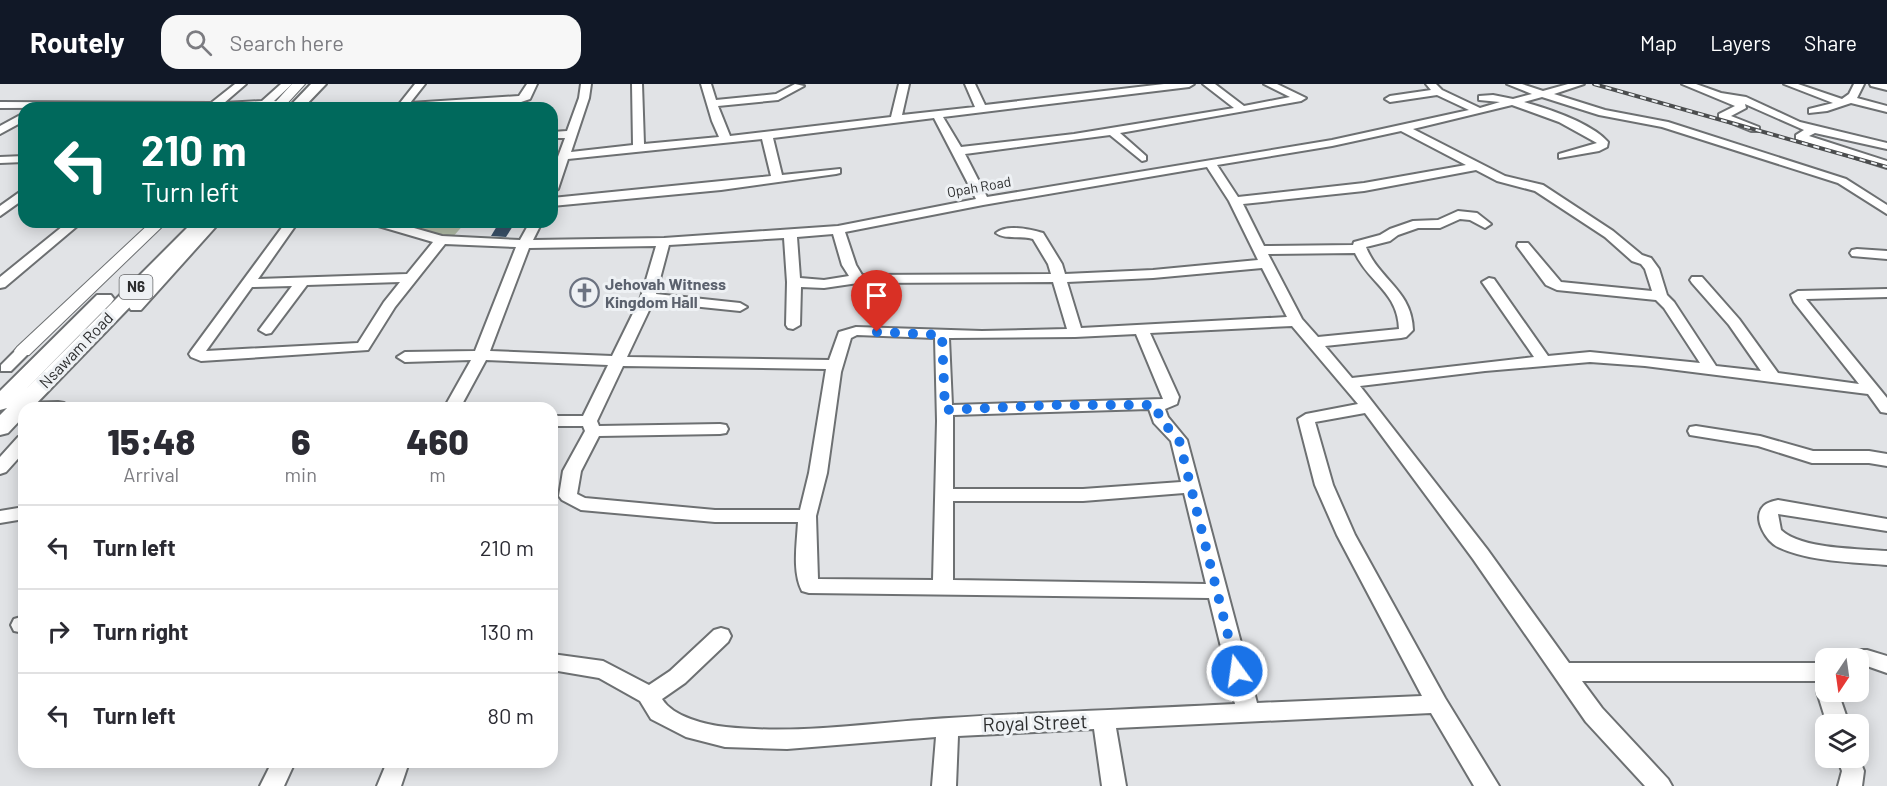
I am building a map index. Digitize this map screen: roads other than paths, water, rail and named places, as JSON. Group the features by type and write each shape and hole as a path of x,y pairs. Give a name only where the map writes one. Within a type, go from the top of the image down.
{"highway":[{"path":"301,102 319,84"},
{"path":"318,102 335,84"},
{"name":"Nsawam Road","path":"0,428 10,406 175,228"},
{"name":"Nsawam Road","path":"10,406 197,228"}],"main road":[{"path":"278,102 299,84"},
{"path":"23,351 154,228"}],"street":[{"path":"219,102 241,84"},
{"path":"276,102 287,84"},
{"path":"406,102 420,84"},
{"path":"476,102 521,99 526,97 532,84"},
{"path":"558,171 585,98 586,84"},
{"path":"637,84 639,148"},
{"path":"706,84 711,104 726,139"},
{"path":"896,118 904,84"},
{"path":"970,84 981,109"},
{"path":"563,156 767,135 1189,84"},
{"path":"1208,84 1242,110"},
{"path":"958,151 1242,110 1301,98 1269,84"},
{"path":"1512,84 1603,113 1664,124 1842,181 1887,210"},
{"name":"Opah Road","path":"400,228 441,240 524,244 664,242 837,230 983,201 1332,143 1513,103 1579,84"},
{"path":"1687,84 1724,96 1742,106 1723,116 1755,129"},
{"path":"1789,84 1847,102 1887,108"},
{"path":"1813,111 1847,102 1856,95 1859,84"},
{"path":"1875,84 1887,87"},
{"path":"711,104 778,97 799,86"},
{"path":"1390,99 1434,88 1479,111"},
{"path":"1724,96 1742,98 1782,118 1814,129 1887,146"},
{"path":"1483,98 1494,97 1562,120 1596,136 1604,145 1563,156"},
{"path":"0,105 18,106"},
{"path":"0,113 18,112"},
{"path":"936,114 983,201"},
{"path":"0,131 18,120"},
{"path":"1403,128 1501,179 1539,188 1609,234 1637,258 1646,261 1652,269 1660,296 1669,305 1711,369"},
{"path":"1814,129 1800,137 1887,165"},
{"path":"1112,130 1142,158"},
{"path":"558,135 571,134"},
{"path":"767,135 777,179"},
{"path":"0,160 18,159"},
{"path":"1210,163 1235,201 1296,321 1369,407 1480,554 1594,715 1660,786"},
{"path":"1235,201 1364,187 1475,167"},
{"path":"558,201 676,191 836,171"},
{"path":"0,212 18,198"},
{"path":"1315,342 1401,334 1406,330 1404,314 1398,297 1360,249 1359,245 1362,242 1385,238 1394,232 1417,224 1440,224 1458,215 1473,216 1485,224"},
{"path":"0,284 69,228"},
{"path":"136,307 208,228"},
{"path":"288,228 196,354 201,356 363,347 389,305 441,240"},
{"path":"455,402 481,355 524,244 533,228"},
{"path":"837,230 849,265 858,279"},
{"path":"1002,233 1025,232 1038,236 1055,264 1075,333"},
{"path":"790,235 794,282 793,325"},
{"path":"664,242 648,297 617,360 572,471 568,496 581,504 715,516 807,516"},
{"path":"1523,246 1551,282 1557,286 1660,296"},
{"path":"794,282 824,284 858,279 1059,278 1153,274 1264,257 1360,249"},
{"path":"1857,253 1887,255"},
{"path":"248,283 411,278"},
{"path":"1697,280 1734,322 1774,379"},
{"path":"266,330 303,281"},
{"path":"1489,282 1543,360"},
{"path":"1887,293 1798,295 1887,408"},
{"path":"648,297 740,307"},
{"path":"1216,591 809,586 806,565 807,516 818,473 836,365 844,334 849,332 942,335 1075,333 1296,321"},
{"path":"945,410 1054,405 1166,404 1171,401 1171,397 1141,329"},
{"path":"942,335 945,410 943,588"},
{"path":"2,369 23,351"},
{"path":"405,357 481,355 692,364 836,365"},
{"path":"1347,383 1543,360 1590,357 1711,369 1871,390"},
{"path":"1156,405 1160,419 1179,440 1248,712"},
{"path":"1369,407 1306,419 1324,485 1346,535 1437,704 1487,786"},
{"path":"558,422 591,426 720,429"},
{"path":"1696,431 1760,441 1812,457 1869,457 1887,460"},
{"path":"0,468 18,448"},
{"path":"944,495 1083,495 1191,487"},
{"path":"1887,525 1778,506 1769,511 1768,524 1783,542 1801,547 1887,558"},
{"path":"0,517 18,514"},
{"path":"648,695 657,692 691,665 721,636"},
{"path":"1869,659 1887,665"},
{"name":"Royal Street","path":"558,663 603,670 648,695 660,713 694,730 725,737 787,739 948,727 1437,704"},
{"path":"1564,672 1815,678"},
{"path":"1104,721 1114,786"},
{"path":"944,786 948,727"},
{"path":"272,786 281,768"},
{"path":"389,786 396,768"},
{"path":"1850,786 1852,768"}],"railway":[{"path":"1594,84 1887,167"}],"place":[{"name":"Jehovah Witness Kingdom Hall","path":"584,293"}]}
